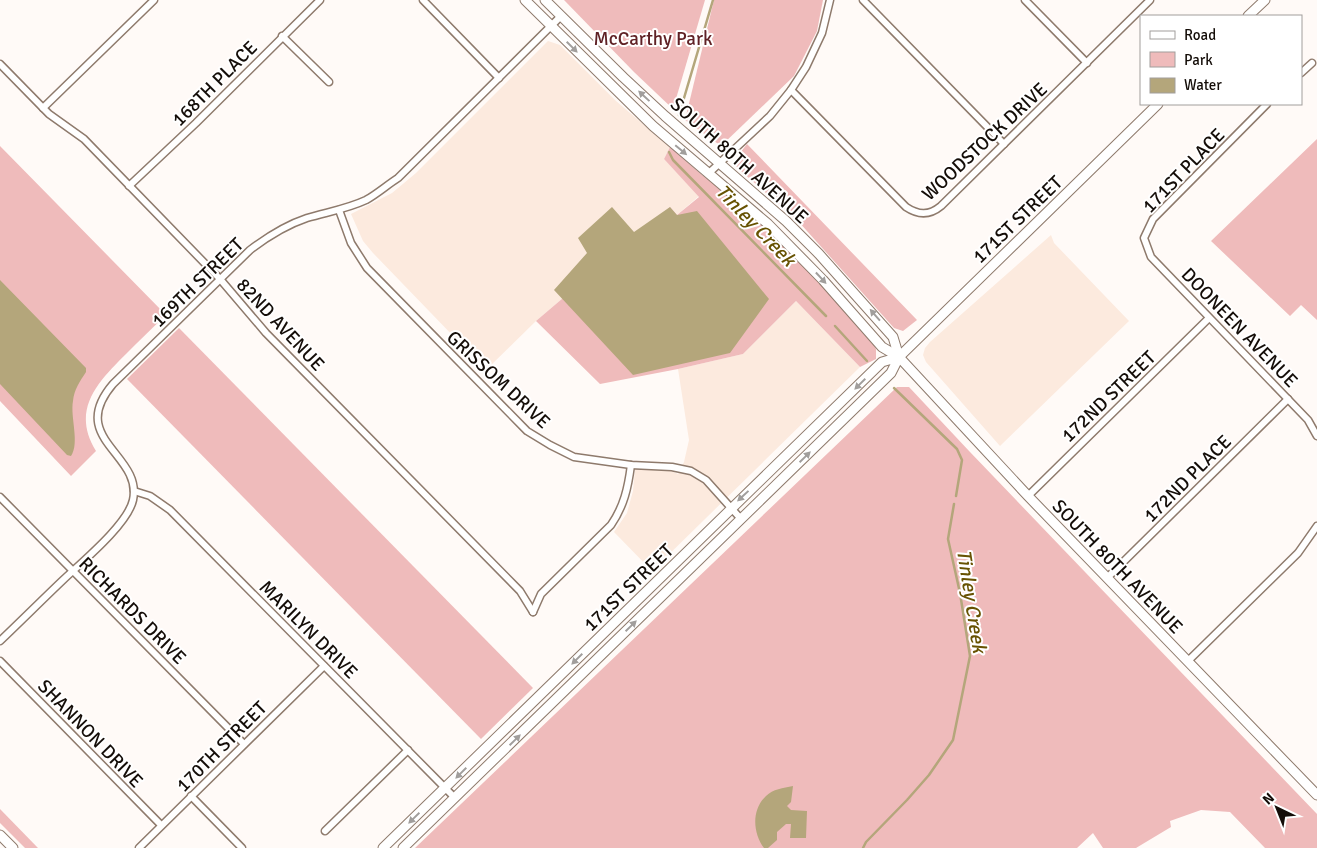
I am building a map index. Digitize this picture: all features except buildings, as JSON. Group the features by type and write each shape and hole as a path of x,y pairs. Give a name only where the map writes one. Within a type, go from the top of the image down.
{"street":[{"path":"43,108 154,0"},
{"name":"168TH PLACE","path":"129,186 196,123 320,0"},
{"path":"423,0 499,78"},
{"name":"SOUTH 80TH AVENUE","path":"525,0 653,126 774,231 823,280 882,347 899,357 1028,496 1317,795"},
{"name":"SOUTH 80TH AVENUE","path":"545,0 614,69 786,221 819,254 893,337 899,357"},
{"path":"709,173 770,116 791,90 806,67 822,33 830,0"},
{"path":"863,0 1004,144"},
{"path":"1025,0 1088,63"},
{"name":"WOODSTOCK DRIVE","path":"791,90 906,207 918,213 931,213 1088,63 1150,0"},
{"path":"1249,15 1264,0"},
{"name":"169TH STREET","path":"134,492 126,466 110,449 100,432 99,414 103,397 113,384 250,250 267,238 306,218 339,210 367,199 398,178 561,16"},
{"path":"282,36 329,82"},
{"path":"1302,72 1312,62"},
{"name":"82ND AVENUE","path":"0,64 43,108 84,139 220,279 266,334 520,591 533,612 541,594 616,518 624,502 631,465"},
{"name":"171ST STREET","path":"403,848 891,373 899,357 1157,105"},
{"name":"171ST PLACE","path":"1144,238 1153,219 1267,105"},
{"name":"GRISSOM DRIVE","path":"339,210 351,243 367,268 526,430 574,457 631,465 672,467 691,471 706,480 741,519"},
{"name":"DOONEEN AVENUE","path":"1144,238 1151,257 1308,420 1317,436"},
{"name":"172ND STREET","path":"1028,496 1209,318"},
{"name":"171ST STREET","path":"383,848 882,362 899,357"},
{"name":"172ND PLACE","path":"1107,578 1288,399"},
{"path":"0,641 120,524 129,512 134,492"},
{"name":"MARILYN DRIVE","path":"134,492 150,496 170,510 455,798"},
{"name":"RICHARDS DRIVE","path":"0,497 244,744"},
{"path":"1188,661 1298,553 1317,526"},
{"name":"SHANNON DRIVE","path":"0,661 161,825"},
{"name":"170TH STREET","path":"139,848 324,666"},
{"path":"325,831 408,750"},
{"path":"191,796 242,848"},
{"path":"0,835 12,848"}],"shaded area":[{"path":"548,41 560,45 616,101 670,147 664,159 699,196 677,215 670,207 536,321 486,370 373,253 363,241 351,214 392,193 416,173"},
{"path":"1051,235 1054,243 1129,321 1000,446 926,362 923,355 925,348 930,342"},
{"path":"796,301 860,367 652,571 614,532 627,513 633,491 635,469 672,471 678,474 684,462 689,440 678,369 743,354"}],"green space":[{"name":"McCarthy Park","path":"564,0 705,0 673,109 634,72"},
{"path":"714,0 823,0 817,31 794,76 721,146 685,120"},
{"path":"1317,139 1317,320 1301,305 1290,316 1211,241"},
{"path":"747,144 917,320 903,331 894,328 798,221 734,164"},
{"path":"0,146 166,315 98,385 87,409 86,422 89,436 96,451 71,476 0,401"},
{"path":"670,147 770,229 871,339 876,349 876,359 860,367 796,301 743,354 600,384 536,321 670,207 677,215 699,197 664,159"},
{"path":"179,328 533,688 481,739 127,379"},
{"path":"897,387 909,387 1317,814 1317,848 1265,848 1230,812 1201,810 1170,821 1171,827 1136,848 1103,848 1093,833 1077,848 415,848"},
{"path":"0,809 38,848 25,848 0,823"}],"water":[{"path":"612,207 634,232 670,207 677,215 697,211 769,299 730,353 633,375 554,290 587,253 578,238"},
{"path":"0,280 86,368 72,407 75,444 71,456 67,455 0,384"},
{"path":"793,786 791,802 787,806 791,810 807,811 806,838 790,838 791,824 786,824 777,832 777,840 768,848 764,848 756,829 755,822 758,808 766,796 772,792"}],"waterway":[{"name":"Tinley Creek","path":"679,115 713,0"},
{"name":"Tinley Creek","path":"669,152 673,160 826,316"},
{"name":"Tinley Creek","path":"835,326 867,361"},
{"name":"Tinley Creek","path":"894,388 957,449 962,460 956,496"},
{"name":"Tinley Creek","path":"863,848 866,842 929,775 953,740 970,656 960,593 948,539 954,504"}]}
